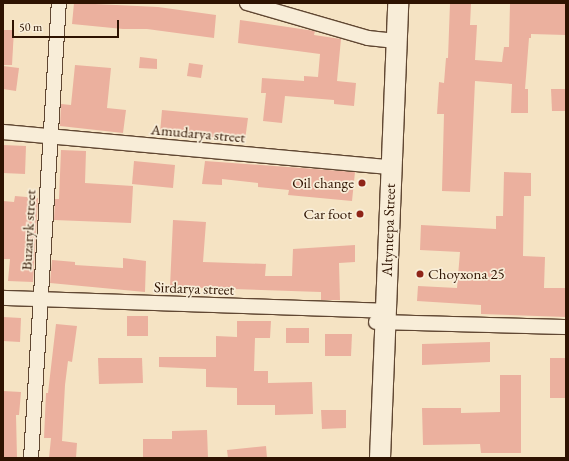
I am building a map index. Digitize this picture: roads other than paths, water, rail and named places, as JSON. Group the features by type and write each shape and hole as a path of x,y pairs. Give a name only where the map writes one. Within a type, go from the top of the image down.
{"main road":[{"name":"Altyntepa Street","path":"388,3 392,40"},
{"name":"Altyntepa Street","path":"371,458 380,317 392,40 398,3"},
{"name":"Altyntepa Street","path":"380,317 380,458"}],"street":[{"name":"Buzaryk street","path":"31,458 41,301 49,136 59,3"},
{"path":"247,3 368,38 392,40"},
{"name":"Amudarya street","path":"3,132 386,166"},
{"name":"Sirdarya street","path":"3,298 566,327"}],"place":[{"name":"Oil change","path":"362,183"},
{"name":"Car foot","path":"360,214"},
{"name":"Choyxona 25","path":"420,274"}]}
